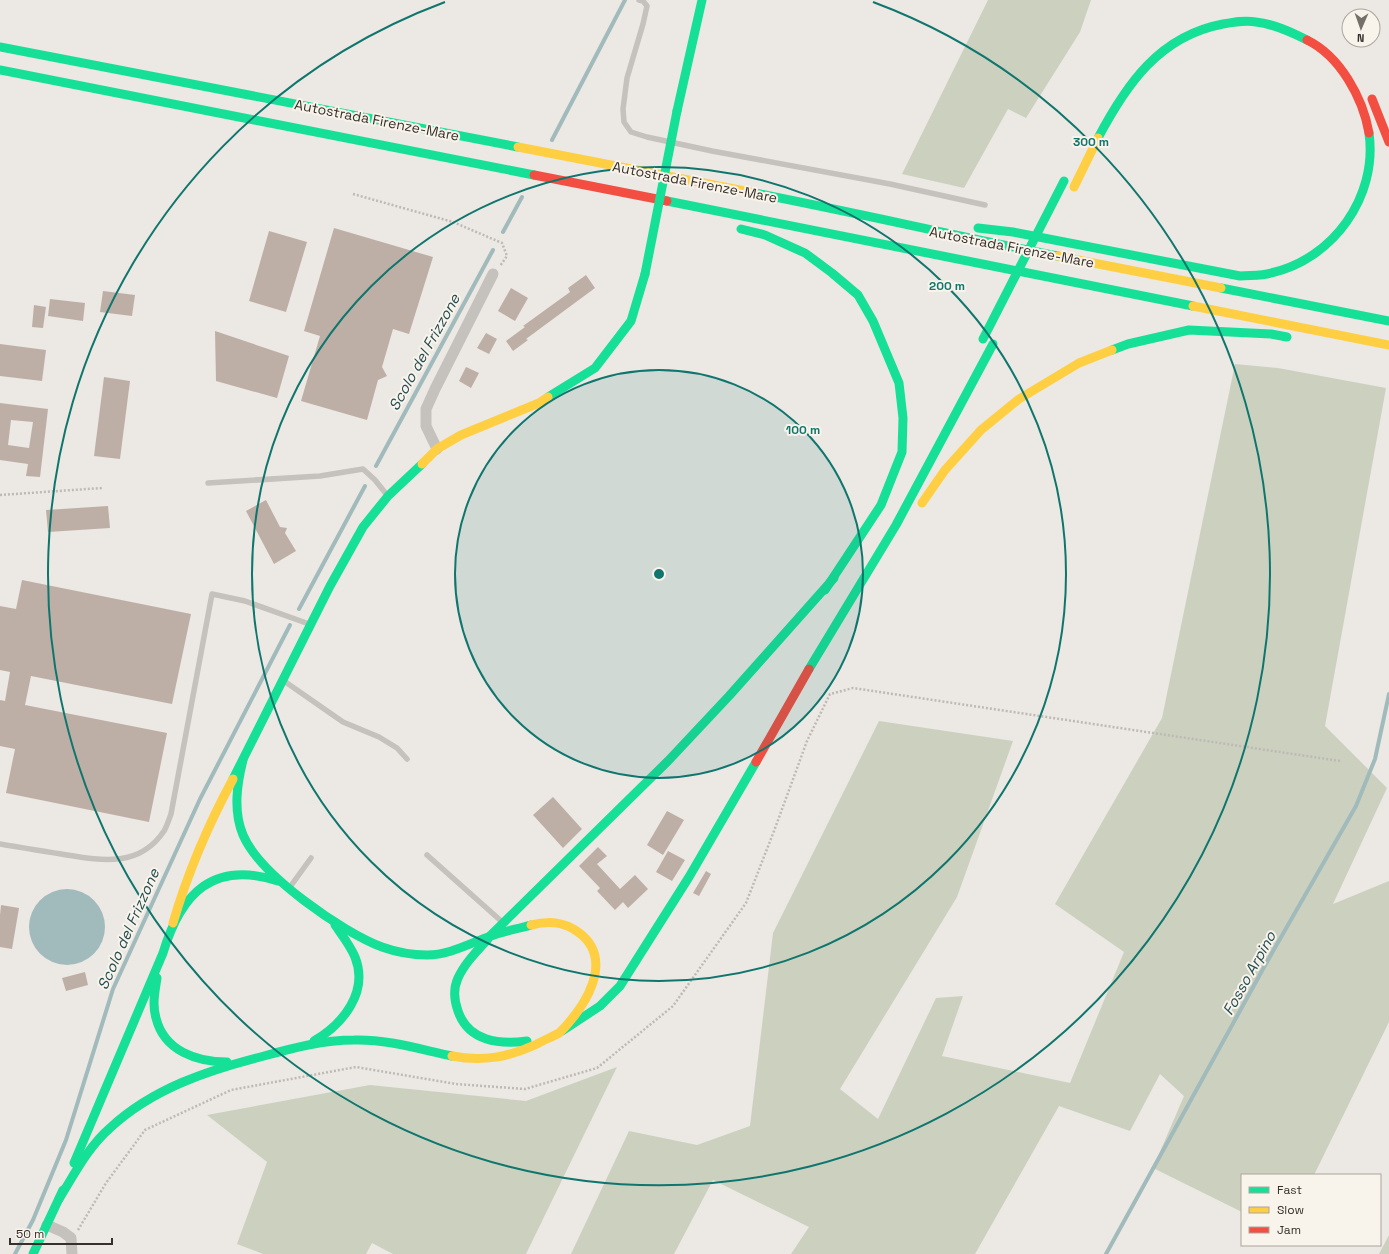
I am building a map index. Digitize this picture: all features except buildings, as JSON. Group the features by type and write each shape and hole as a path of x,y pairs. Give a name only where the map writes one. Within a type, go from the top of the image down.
{"main road":[{"path":"33,1254 60,1199 163,953 182,890 197,853 228,787 244,760 330,586 363,527 388,496 437,449 461,434 540,403 595,368 631,320 645,274 677,111 702,0"},
{"path":"966,226 1013,232 1240,276 1275,273 1305,259 1330,242 1344,227 1355,210 1364,189 1369,170 1371,153 1368,125 1364,111 1350,82 1325,51 1301,36 1271,24 1245,21 1213,25 1186,35 1164,50 1146,66 1128,87 1111,115 1073,190"},
{"name":"Autostrada Firenze-Mare","path":"0,47 826,207 970,239 1389,321"},
{"name":"Autostrada Firenze-Mare","path":"0,70 1389,344"},
{"path":"1369,92 1382,121 1389,142"},
{"path":"343,137 517,181"},
{"path":"977,349 1070,170"},
{"path":"826,207 943,223"},
{"path":"648,209 663,212"},
{"path":"730,226 766,235 805,253 858,295 873,321 899,383 903,418 902,452 881,505 825,590"},
{"path":"1025,283 1053,228"},
{"path":"916,511 945,470 981,430 1018,399 1079,363 1128,344 1189,330 1271,334 1293,338"},
{"path":"60,1199 83,1161 107,1130 146,1099 189,1078 240,1062 305,1046 348,1040 366,1040 409,1046 454,1057 474,1059 493,1058 521,1051 553,1036 599,1008 611,998 689,877 834,627 900,519 995,341"},
{"path":"1374,351 1389,354"},
{"path":"553,1036 518,1044 497,1043 478,1037 470,1031 458,1014 454,999 456,984 467,964 490,936 668,761 729,696 825,590 876,528 891,504"},
{"path":"834,627 908,523"},
{"path":"244,760 236,790 241,827 246,843 255,855 287,886 331,919 365,939 379,946 392,950 428,955 454,951 490,936 537,923 557,923 568,926 577,931 589,943 594,952 596,963 595,976 587,999 562,1031"},
{"path":"173,923 181,909 192,896 208,883 217,878 235,873 253,874 261,875 287,886"},
{"path":"305,1046 325,1035 343,1020 351,1007 357,991 359,976 356,958 349,944 331,919"},
{"path":"163,953 156,986 154,1009 155,1017 162,1032 176,1047 191,1058 209,1062 240,1062"}],"street":[{"path":"437,449 426,426 426,409 493,274"},
{"path":"47,1225 63,1232 71,1238 72,1254"}],"lane":[{"path":"639,0 647,6 627,78 623,109 624,122 631,132 647,137 712,151 890,184 985,205"},
{"path":"208,483 320,476 363,469 375,480 388,496"},
{"path":"0,844 100,860 118,860 136,854 152,844 164,830 171,814 212,594 245,601 311,625"},
{"path":"283,680 343,722 379,737 397,748 407,759"},
{"path":"428,855 504,923"},
{"path":"287,886 311,858"}],"path":[{"path":"353,194 453,222 502,243 507,256 493,274"},
{"path":"0,495 102,488"},
{"path":"71,1238 106,1183 145,1130 231,1090 356,1067 456,1084 525,1088 597,1068 673,1006 746,903 808,741 830,694 853,688 1340,761"}],"green space":[{"path":"988,0 1091,0 1080,32 1026,118 1008,109 964,188 902,174"},
{"path":"1235,364 1278,368 1386,388 1325,726 1387,788 1333,904 1389,881 1389,1022 1314,1174 1241,1174 1241,1212 1153,1168 1184,1096 1160,1074 1130,1131 1059,1106 975,1254 791,1254 809,1227 713,1180 674,1254 571,1254 629,1131 697,1145 750,1126 773,933 879,721 1013,741 957,897 840,1089 878,1119 936,998 963,996 942,1056 1070,1083 1124,952 1055,904 1162,718"},
{"path":"617,1067 526,1254 393,1254 372,1243 366,1254 263,1254 237,1244 267,1162 207,1115 370,1085 526,1101"},
{"path":"1389,1235 1389,1254 1379,1254"}],"water":[{"path":"67,889 81,892 94,900 102,913 105,927 102,941 94,954 81,962 67,965 53,962 40,954 32,941 29,927 32,913 40,900 53,892"}],"waterway":[{"name":"Scolo del Frizzone","path":"552,140 625,0"},
{"path":"503,232 522,197"},
{"name":"Scolo del Frizzone","path":"376,466 493,250"},
{"name":"Scolo del Frizzone","path":"299,609 365,486"},
{"name":"Scolo del Frizzone","path":"15,1254 33,1220 66,1140 113,989 200,799 290,625"},
{"name":"Fosso Arpino","path":"1106,1254 1268,960 1356,806 1375,759 1389,694"}],"traffic: fast":[{"path":"677,111 702,0"},
{"path":"1098,138 1120,100 1133,82 1163,51 1180,39 1200,30 1223,24 1248,21 1276,26 1307,40"},
{"path":"0,47 518,147"},
{"path":"0,70 534,175"},
{"path":"645,274 677,111"},
{"path":"978,228 1013,232 1240,276 1267,274 1293,266 1314,254 1332,239 1347,222 1358,202 1366,180 1370,157 1369,133"},
{"path":"983,339 1064,181"},
{"path":"755,193 1058,256"},
{"path":"667,201 1193,306"},
{"path":"741,229 765,235 805,253 858,295 873,321 899,383 903,418 902,452 881,505 825,590"},
{"path":"548,397 595,368 631,321 645,274"},
{"path":"1221,288 1389,321"},
{"path":"1112,350 1128,344 1189,330 1271,334 1287,337"},
{"path":"809,669 896,525 993,344"},
{"path":"233,779 330,586 363,527 388,496 422,464"},
{"path":"490,936 668,761 729,696 834,578"},
{"path":"243,760 239,778 237,807 243,835 252,851 284,884 304,900 325,916 365,940 398,952 427,955 452,951 496,934 531,925"},
{"path":"562,1031 600,1006 620,986 689,877 756,762"},
{"path":"74,1163 179,913 190,898 203,887 218,879 235,875 255,876 278,881"},
{"path":"314,1041 335,1026 351,1006 359,982 355,957 335,925"},
{"path":"488,939 468,962 458,978 455,986 458,1011 469,1029 486,1039 506,1042 527,1041"},
{"path":"157,978 154,1008 160,1029 166,1039 174,1046 193,1057 204,1060 227,1062"},
{"path":"59,1199 88,1152 110,1128 144,1102 163,1091 202,1074 243,1061 297,1047 342,1040 379,1041 452,1056"},
{"path":"33,1254 63,1190"}],"traffic: slow":[{"path":"1074,187 1098,138"},
{"path":"518,147 755,193"},
{"path":"1058,256 1221,288"},
{"path":"1193,306 1389,345"},
{"path":"922,503 945,470 981,430 1019,399 1079,363 1112,350"},
{"path":"422,464 437,449 461,435 539,403 548,397"},
{"path":"173,923 185,885 199,849 233,779"},
{"path":"452,1056 463,1058 496,1057 527,1048 559,1033 582,1005 588,995 595,972 596,961 588,941 572,928 561,924 543,923 531,925"}],"traffic: jam":[{"path":"1307,40 1319,47 1340,67 1355,92 1366,120 1369,133"},
{"path":"1372,99 1389,142"},
{"path":"534,175 667,201"},
{"path":"756,762 809,669"}]}
